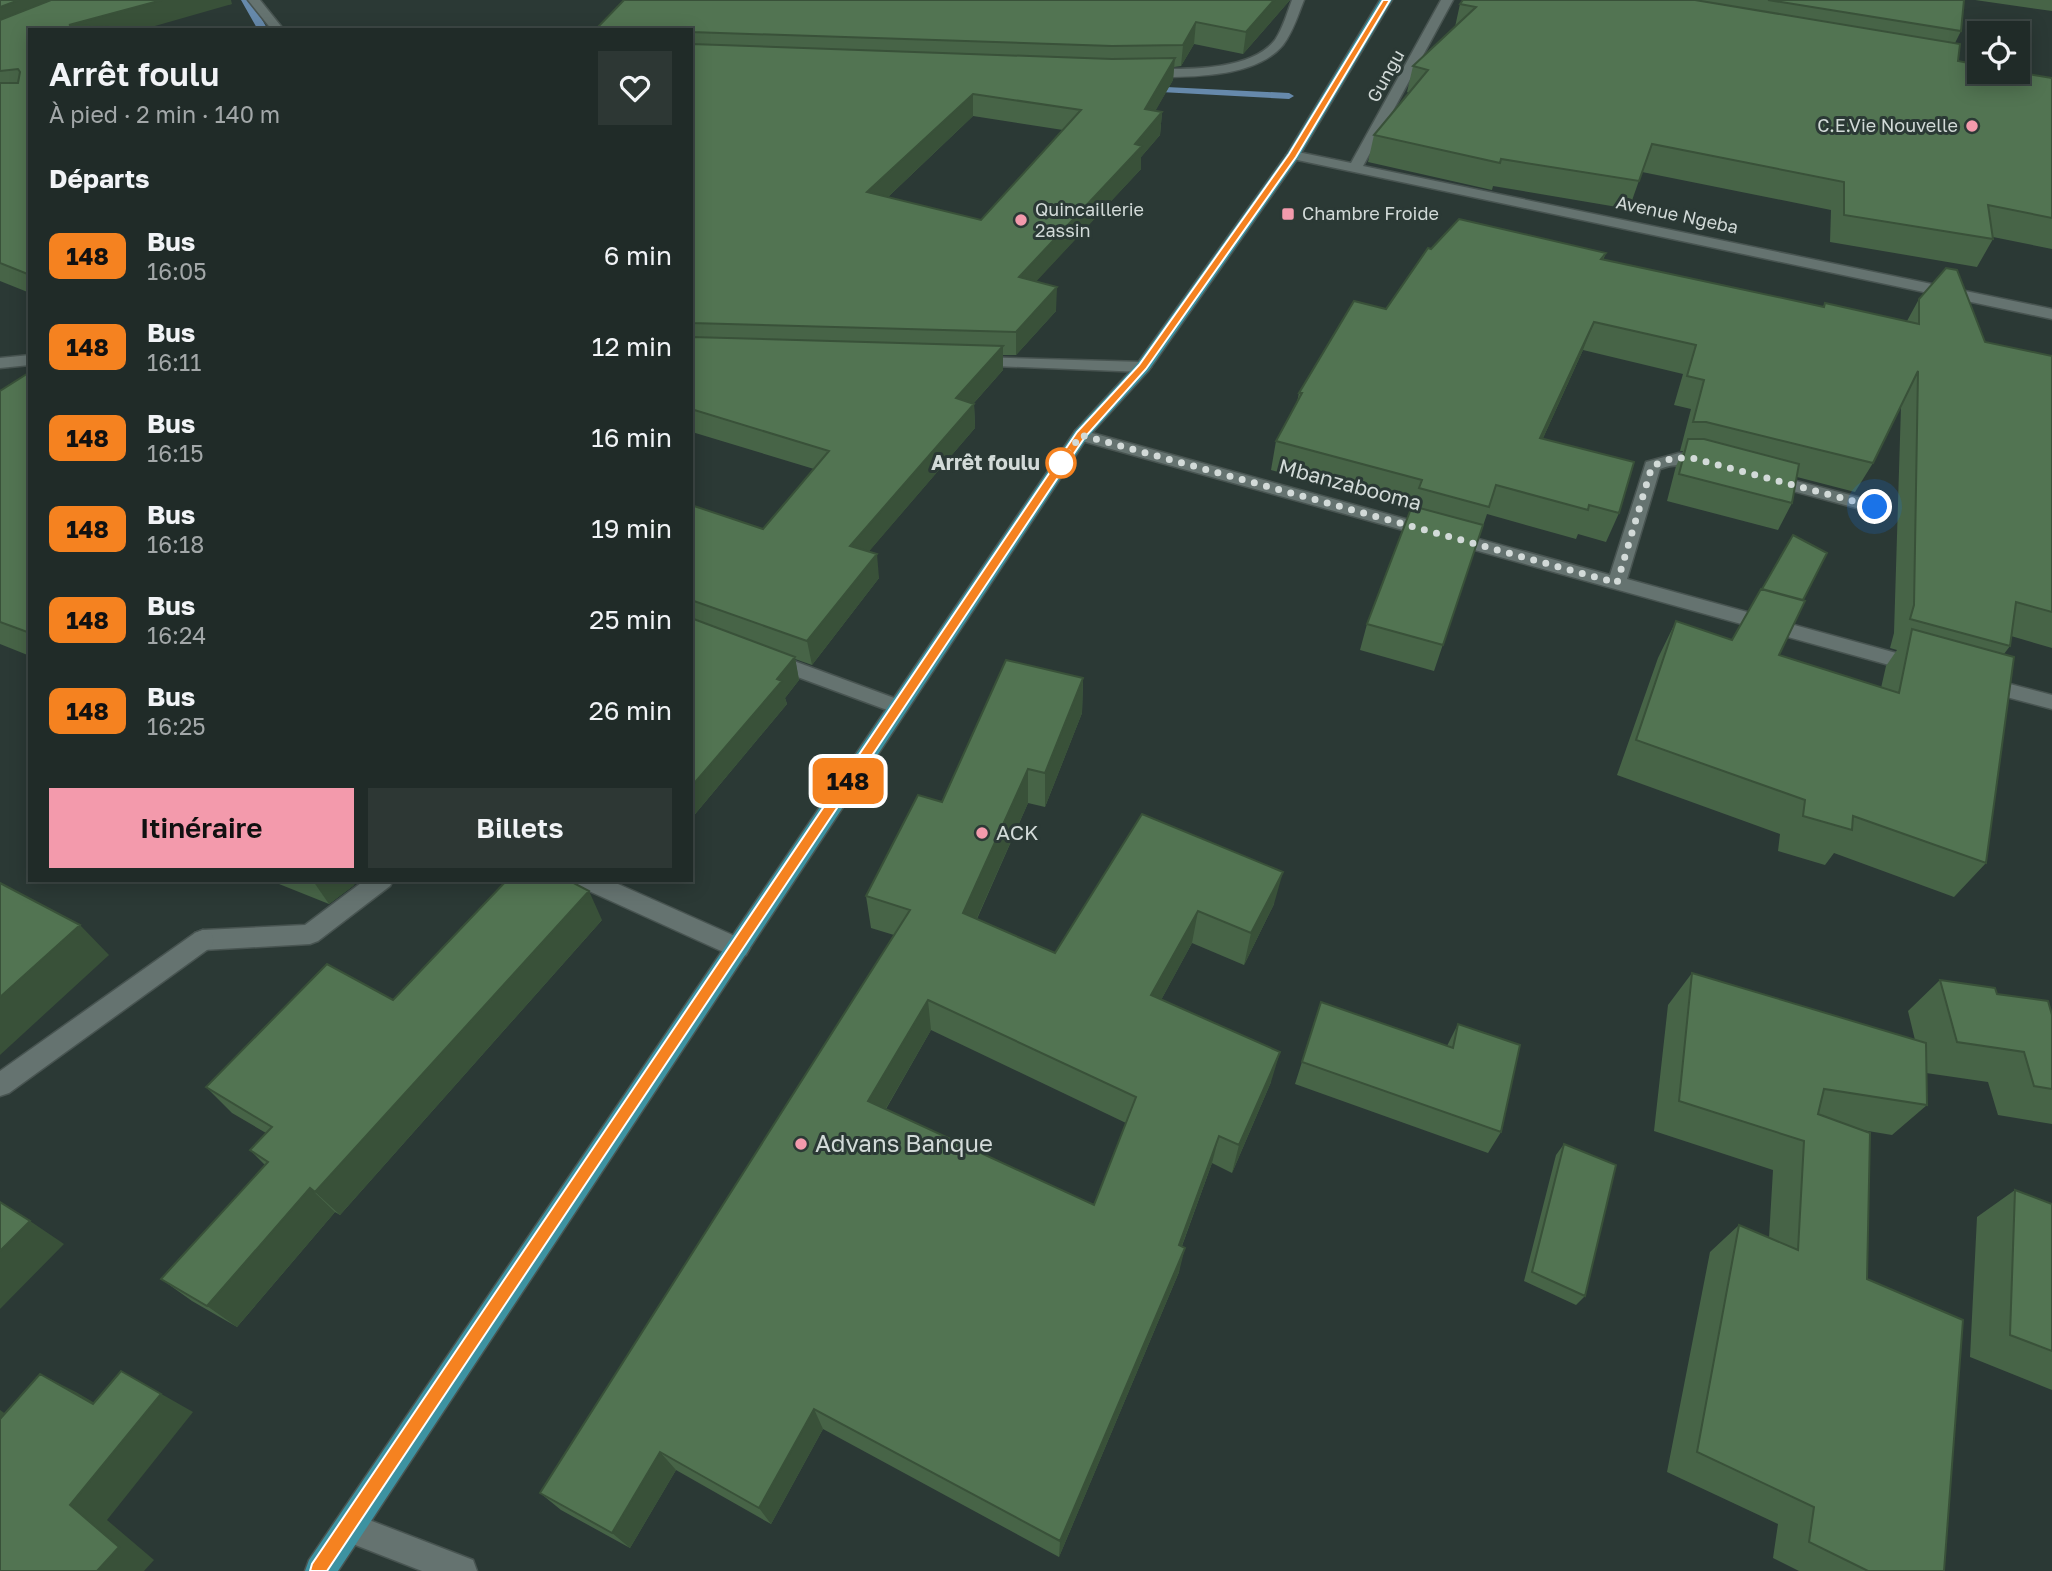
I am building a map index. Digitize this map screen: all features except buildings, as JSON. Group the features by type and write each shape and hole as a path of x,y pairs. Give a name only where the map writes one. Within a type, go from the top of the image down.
{"highway":[{"path":"320,1571 1081,435 1143,367 1293,155 1386,0"}],"street":[{"path":"254,0 276,28"},
{"path":"1137,74 1189,73 1249,63 1275,47 1298,0"},
{"name":"Gungu","path":"1355,168 1447,0"},
{"name":"Avenue Ngeba","path":"1293,155 2052,314"},
{"path":"0,363 26,361"},
{"path":"0,376 26,361"},
{"path":"965,362 1143,367"},
{"name":"Mbanzabooma","path":"1081,435 1937,671"},
{"path":"1617,583 1652,466 1673,458 1692,458 1718,465"},
{"path":"1757,475 1875,507"},
{"path":"756,654 898,706"},
{"path":"1963,678 2052,702"},
{"path":"0,1085 202,940 310,934 379,882"},
{"path":"590,882 738,948"},
{"path":"351,1528 462,1571"}],"waterway":[{"path":"246,0 262,28"},
{"path":"1146,89 1289,96"}],"bus line":[{"name":"148","path":"320,1571 1081,435 1143,367 1293,155 1386,0"}],"place":[{"name":"C.E.Vie Nouvelle","path":"1972,126"},
{"name":"Chambre Froide","path":"1288,214"},
{"name":"Quincaillerie 2assin","path":"1021,220"},
{"name":"Arrêt foulu","path":"1061,463"},
{"name":"ACK","path":"982,833"},
{"name":"Advans Banque","path":"801,1144"}],"route":[{"path":"1061,463 1081,435 1617,583 1652,466 1673,458 1692,458 1875,507"}]}
